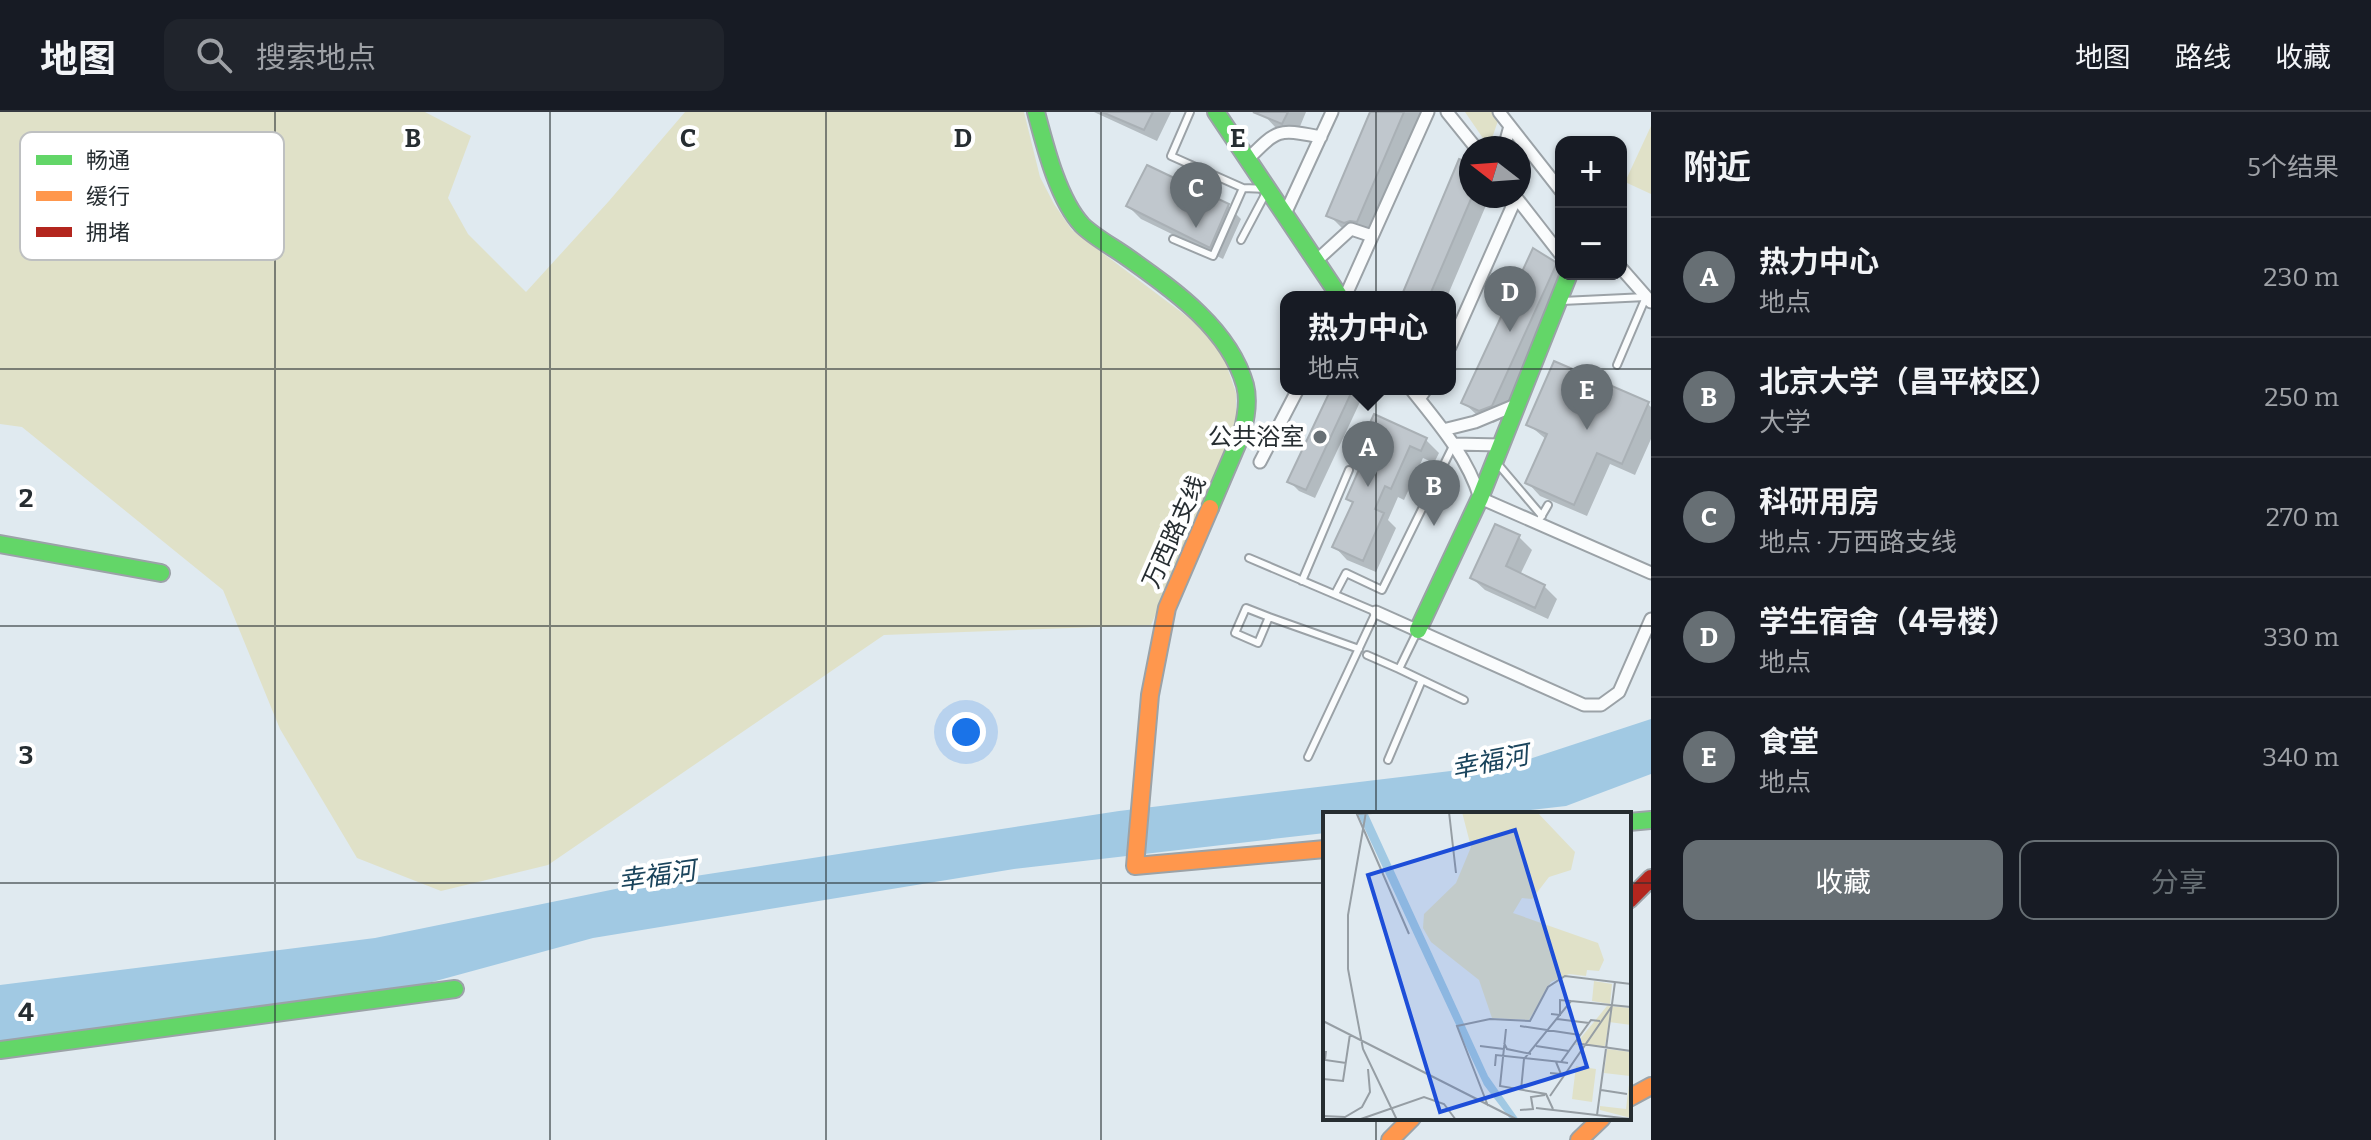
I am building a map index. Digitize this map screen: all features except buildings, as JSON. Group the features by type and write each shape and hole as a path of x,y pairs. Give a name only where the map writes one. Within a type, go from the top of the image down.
{"main road":[{"name":"万西路支线","path":"1036,112 1049,159 1068,205 1082,225 1201,314 1221,337 1245,384 1247,410 1242,433 1173,593 1159,640 1150,695 1135,865 1323,849"},
{"path":"1216,112 1338,291"},
{"path":"1418,630 1480,498 1567,280"},
{"path":"0,544 161,573"},
{"path":"1631,822 1651,820"},
{"path":"1631,898 1651,878"},
{"path":"0,1050 455,989"},
{"path":"1631,1082 1651,1073"},
{"path":"1631,1097 1651,1086"},
{"path":"1390,1140 1410,1120"},
{"path":"1563,1140 1580,1120"},
{"path":"1579,1140 1600,1120"}],"street":[{"path":"1285,214 1332,112"},
{"path":"1346,291 1428,112"},
{"path":"1447,112 1466,136"},
{"path":"1499,112 1555,183"},
{"path":"1507,136 1510,126"},
{"path":"1248,159 1272,136 1284,131 1321,137"},
{"path":"1456,331 1511,208"},
{"path":"1525,208 1555,247"},
{"path":"1316,261 1351,229 1372,236"},
{"path":"1627,275 1648,300"},
{"path":"1260,462 1295,395"},
{"path":"1421,395 1473,476 1480,498 1540,520 1651,573"},
{"path":"1443,430 1475,422 1518,403"},
{"path":"1454,444 1498,453"},
{"path":"1376,612 1584,705 1601,705 1619,692 1651,619"}],"lane":[{"path":"1190,112 1171,156 1243,188 1268,189 1241,240"},
{"path":"1173,239 1213,256 1243,188"},
{"path":"1558,301 1648,300 1617,365"},
{"path":"1335,594 1346,573 1382,590 1454,444"},
{"path":"1498,453 1540,520 1548,505"},
{"path":"1302,581 1349,470"},
{"path":"1249,558 1376,612 1308,757"},
{"path":"1269,617 1258,643 1235,633 1246,608 1359,649"},
{"path":"1399,669 1418,630"},
{"path":"1367,655 1464,700"},
{"path":"1388,760 1422,680"}],"green space":[{"path":"0,112 425,112 471,136 448,198 468,234 526,292 685,112 1024,112 1040,177 1072,230 1197,324 1222,352 1236,393 1236,418 1223,459 1151,625 884,635 548,865 441,891 357,858 280,729 223,590 22,427 0,424"},
{"path":"1465,112 1501,112 1493,136 1481,136"},
{"path":"1651,126 1651,194 1627,183"}],"water":[{"path":"1651,719 1651,774 1566,806 1513,812 1323,812 1323,833 1014,869 593,938 410,988 0,1043 0,985 375,938 630,886 1119,811 1517,763"}],"traffic: fast":[{"path":"1036,112 1059,187 1082,225 1162,282 1197,312 1226,345 1237,364 1246,391 1245,421 1210,508"},
{"path":"1216,112 1336,291"},
{"path":"1418,630 1480,498 1567,280"},
{"path":"0,544 161,573"},
{"path":"1631,822 1651,820"},
{"path":"0,1050 455,989"}],"traffic: slow":[{"path":"1210,508 1167,608 1150,695 1135,866 1323,849"},
{"path":"1631,1097 1651,1086"},
{"path":"1390,1140 1410,1120"},
{"path":"1579,1140 1600,1120"}],"traffic: jam":[{"path":"1631,898 1651,878"}],"place":[{"name":"科研用房","path":"1196,228"},
{"name":"学生宿舍（4号楼）","path":"1510,332"},
{"name":"食堂","path":"1587,430"},
{"name":"公共浴室","path":"1320,437"},
{"name":"热力中心","path":"1368,487"},
{"name":"北京大学（昌平校区）","path":"1434,526"}],"water label":[{"name":"幸福河","path":"1490,762"},
{"name":"幸福河","path":"657,876"}]}
